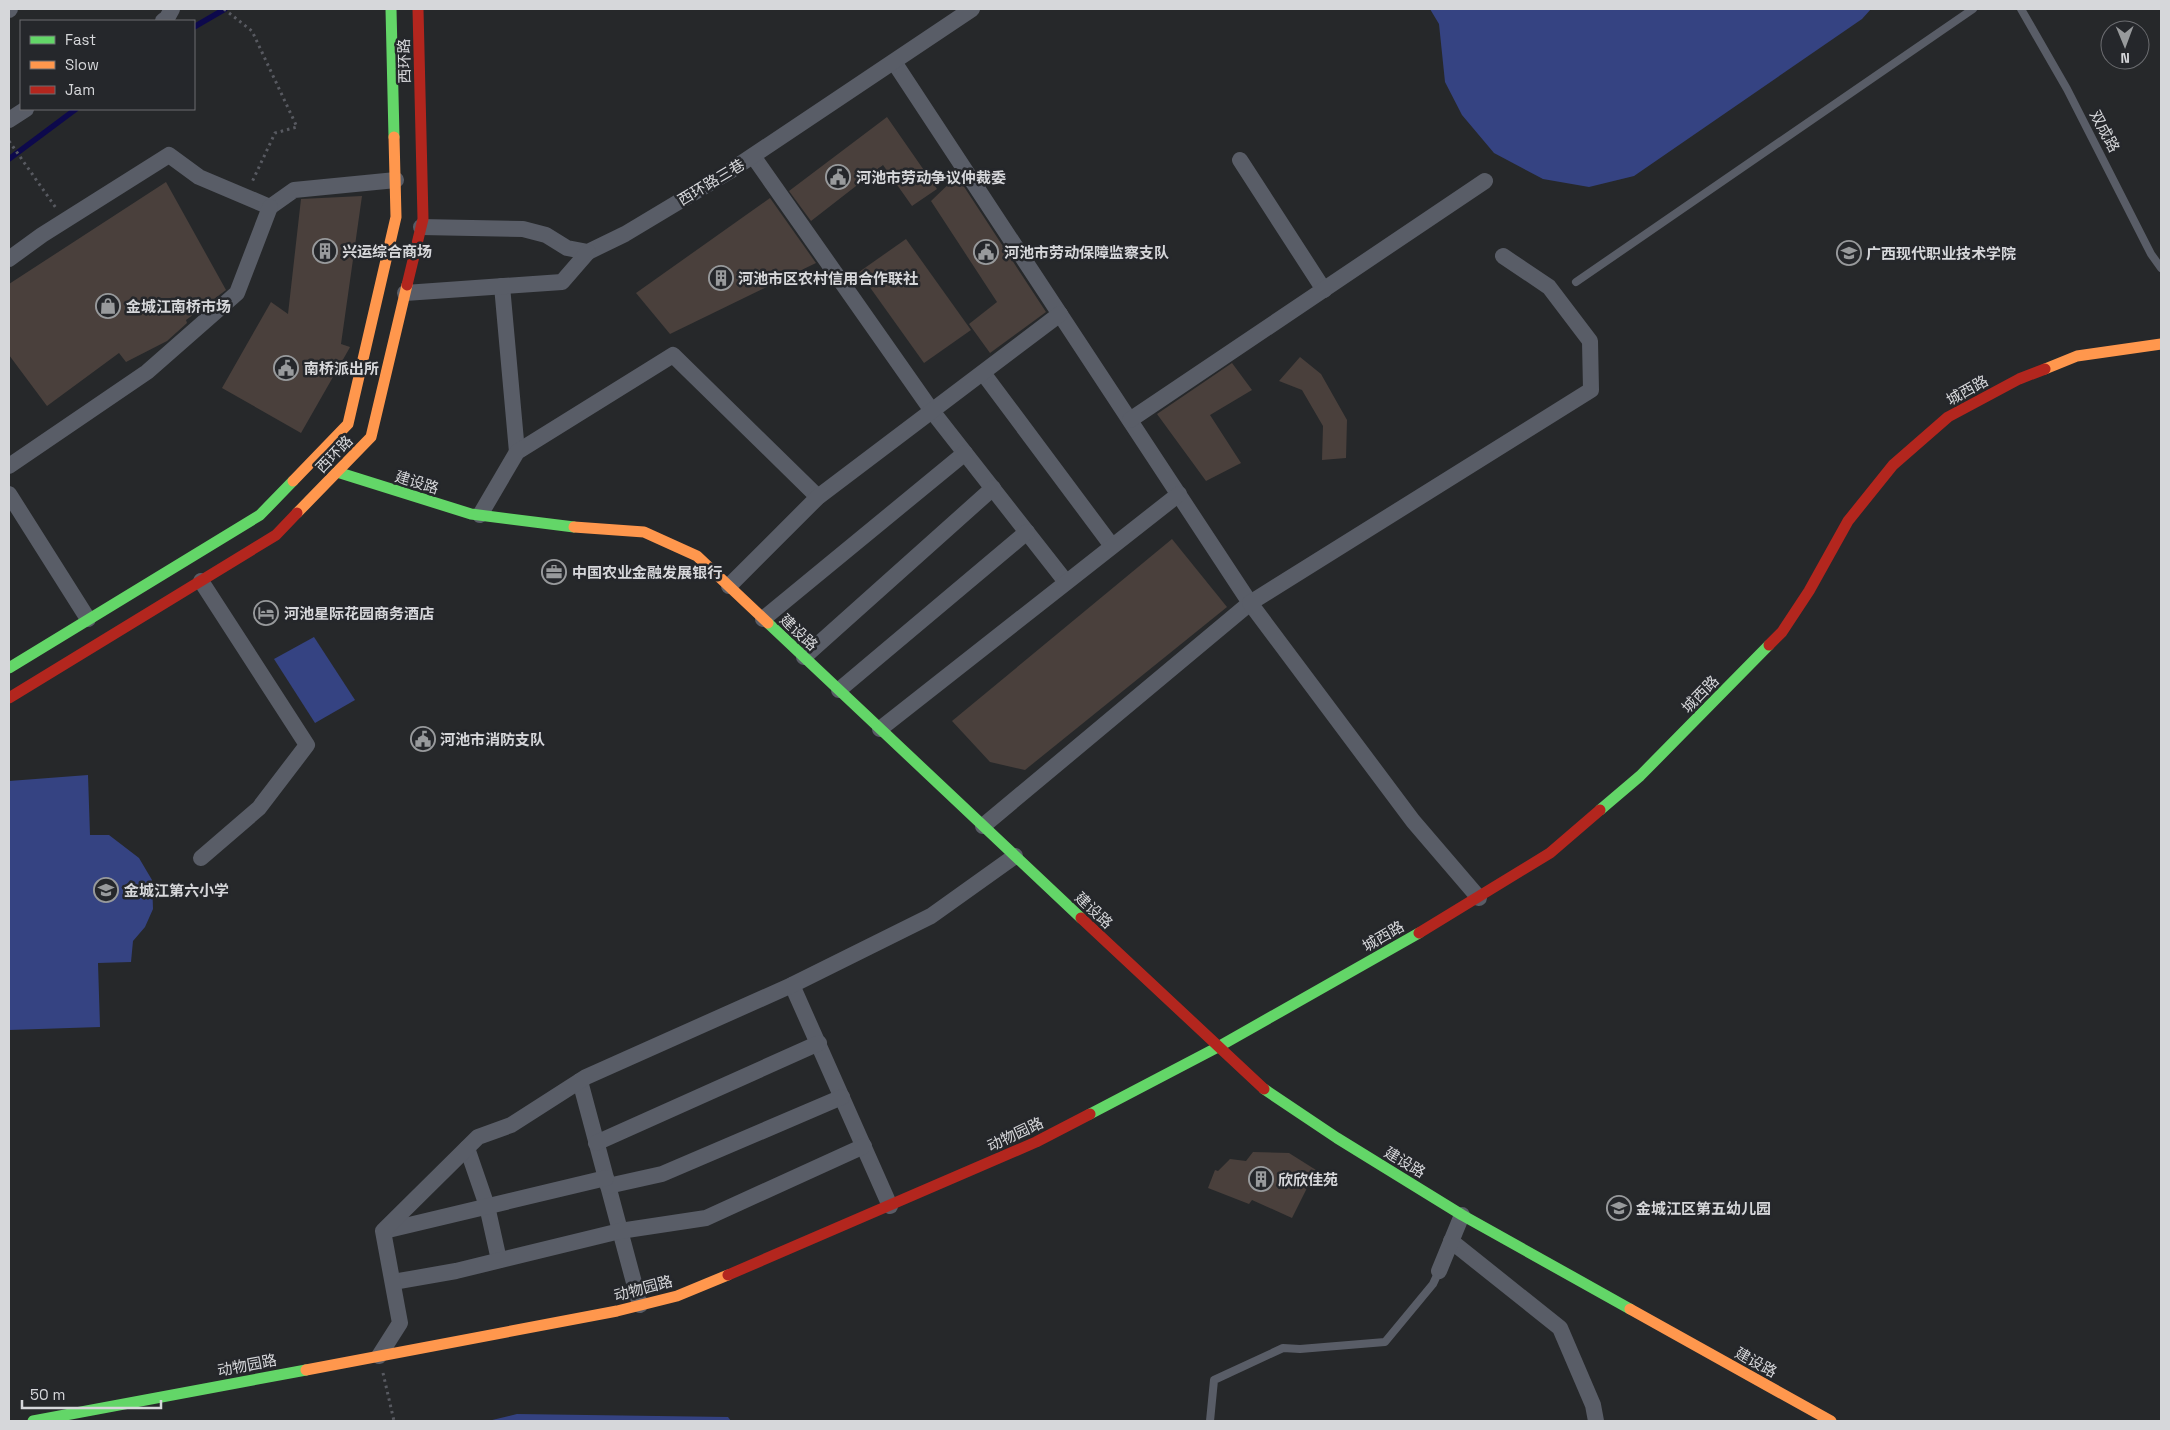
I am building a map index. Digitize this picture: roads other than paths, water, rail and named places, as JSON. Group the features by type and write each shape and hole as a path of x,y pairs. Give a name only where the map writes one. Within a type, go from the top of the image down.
{"main road":[{"name":"西环路","path":"9,668 260,515 348,424 396,217 391,9"},
{"name":"西环路","path":"9,698 276,535 371,437 423,219 418,9"},
{"name":"城西路","path":"1218,1047 1479,898 1550,853 1640,776 1782,632 1809,592 1848,521 1893,465 1948,417 2019,378 2077,356 2161,344"},
{"name":"建设路","path":"337,472 480,515 555,526 644,532 697,556 1271,1095 1462,1215 1831,1421"},
{"name":"动物园路","path":"33,1421 379,1356 640,1305 677,1296 762,1262 1036,1142 1218,1047"}],"street":[{"path":"164,20 172,9"},
{"name":"西环路三巷","path":"588,252 625,234 753,156 972,9"},
{"path":"894,62 1250,603 1413,820 1479,898"},
{"path":"9,120 24,110"},
{"path":"9,259 169,154 200,177 270,207"},
{"path":"753,156 932,411 1066,582"},
{"path":"1240,160 1324,290"},
{"path":"9,466 147,372 237,292 270,207 294,190 396,180"},
{"path":"1130,420 1485,181"},
{"path":"421,227 523,229 546,235 567,248 588,252"},
{"path":"405,293 562,282 588,252"},
{"path":"983,826 1250,603 1591,390 1590,341 1549,288 1503,256"},
{"path":"502,286 517,452"},
{"path":"729,586 818,497 1060,314"},
{"path":"480,515 517,452 673,355 818,497"},
{"path":"983,373 1112,546"},
{"path":"763,619 965,454"},
{"path":"804,657 993,488"},
{"path":"9,494 88,619"},
{"path":"880,729 1179,494"},
{"path":"839,690 1027,532"},
{"path":"201,581 307,745 258,808 201,858"},
{"path":"383,1231 478,1138 511,1125 580,1081 792,985 931,916 1015,856"},
{"path":"792,985 890,1206"},
{"path":"596,1143 819,1043"},
{"path":"580,1081 640,1305"},
{"path":"383,1231 487,1206 607,1182 662,1174 842,1097"},
{"path":"392,1282 620,1232 706,1218 864,1146"},
{"path":"467,1148 487,1206 499,1260"},
{"path":"1439,1271 1462,1215"},
{"path":"379,1356 400,1323 383,1231"},
{"path":"1451,1241 1560,1328 1593,1405 1596,1421"}],"lane":[{"path":"1576,282 1973,9"},
{"name":"双成路","path":"2020,9 2068,89 2152,254 2161,268"},
{"path":"1210,1421 1214,1380 1283,1348 1300,1349 1386,1342 1433,1284 1439,1271"}],"waterway":[{"path":"195,26 225,9"},
{"path":"9,159 75,110"}],"place":[{"name":"河池市劳动争议仲裁委","path":"838,177"},
{"name":"兴运综合商场","path":"325,251"},
{"name":"河池市劳动保障监察支队","path":"986,252"},
{"name":"广西现代职业技术学院","path":"1849,253"},
{"name":"河池市区农村信用合作联社","path":"721,278"},
{"name":"金城江南桥市场","path":"108,306"},
{"name":"南桥派出所","path":"286,368"},
{"name":"中国农业金融发展银行","path":"554,572"},
{"name":"河池星际花园商务酒店","path":"266,613"},
{"name":"河池市消防支队","path":"423,739"},
{"name":"金城江第六小学","path":"106,890"},
{"name":"欣欣佳苑","path":"1261,1179"},
{"name":"金城江区第五幼儿园","path":"1619,1208"}]}
